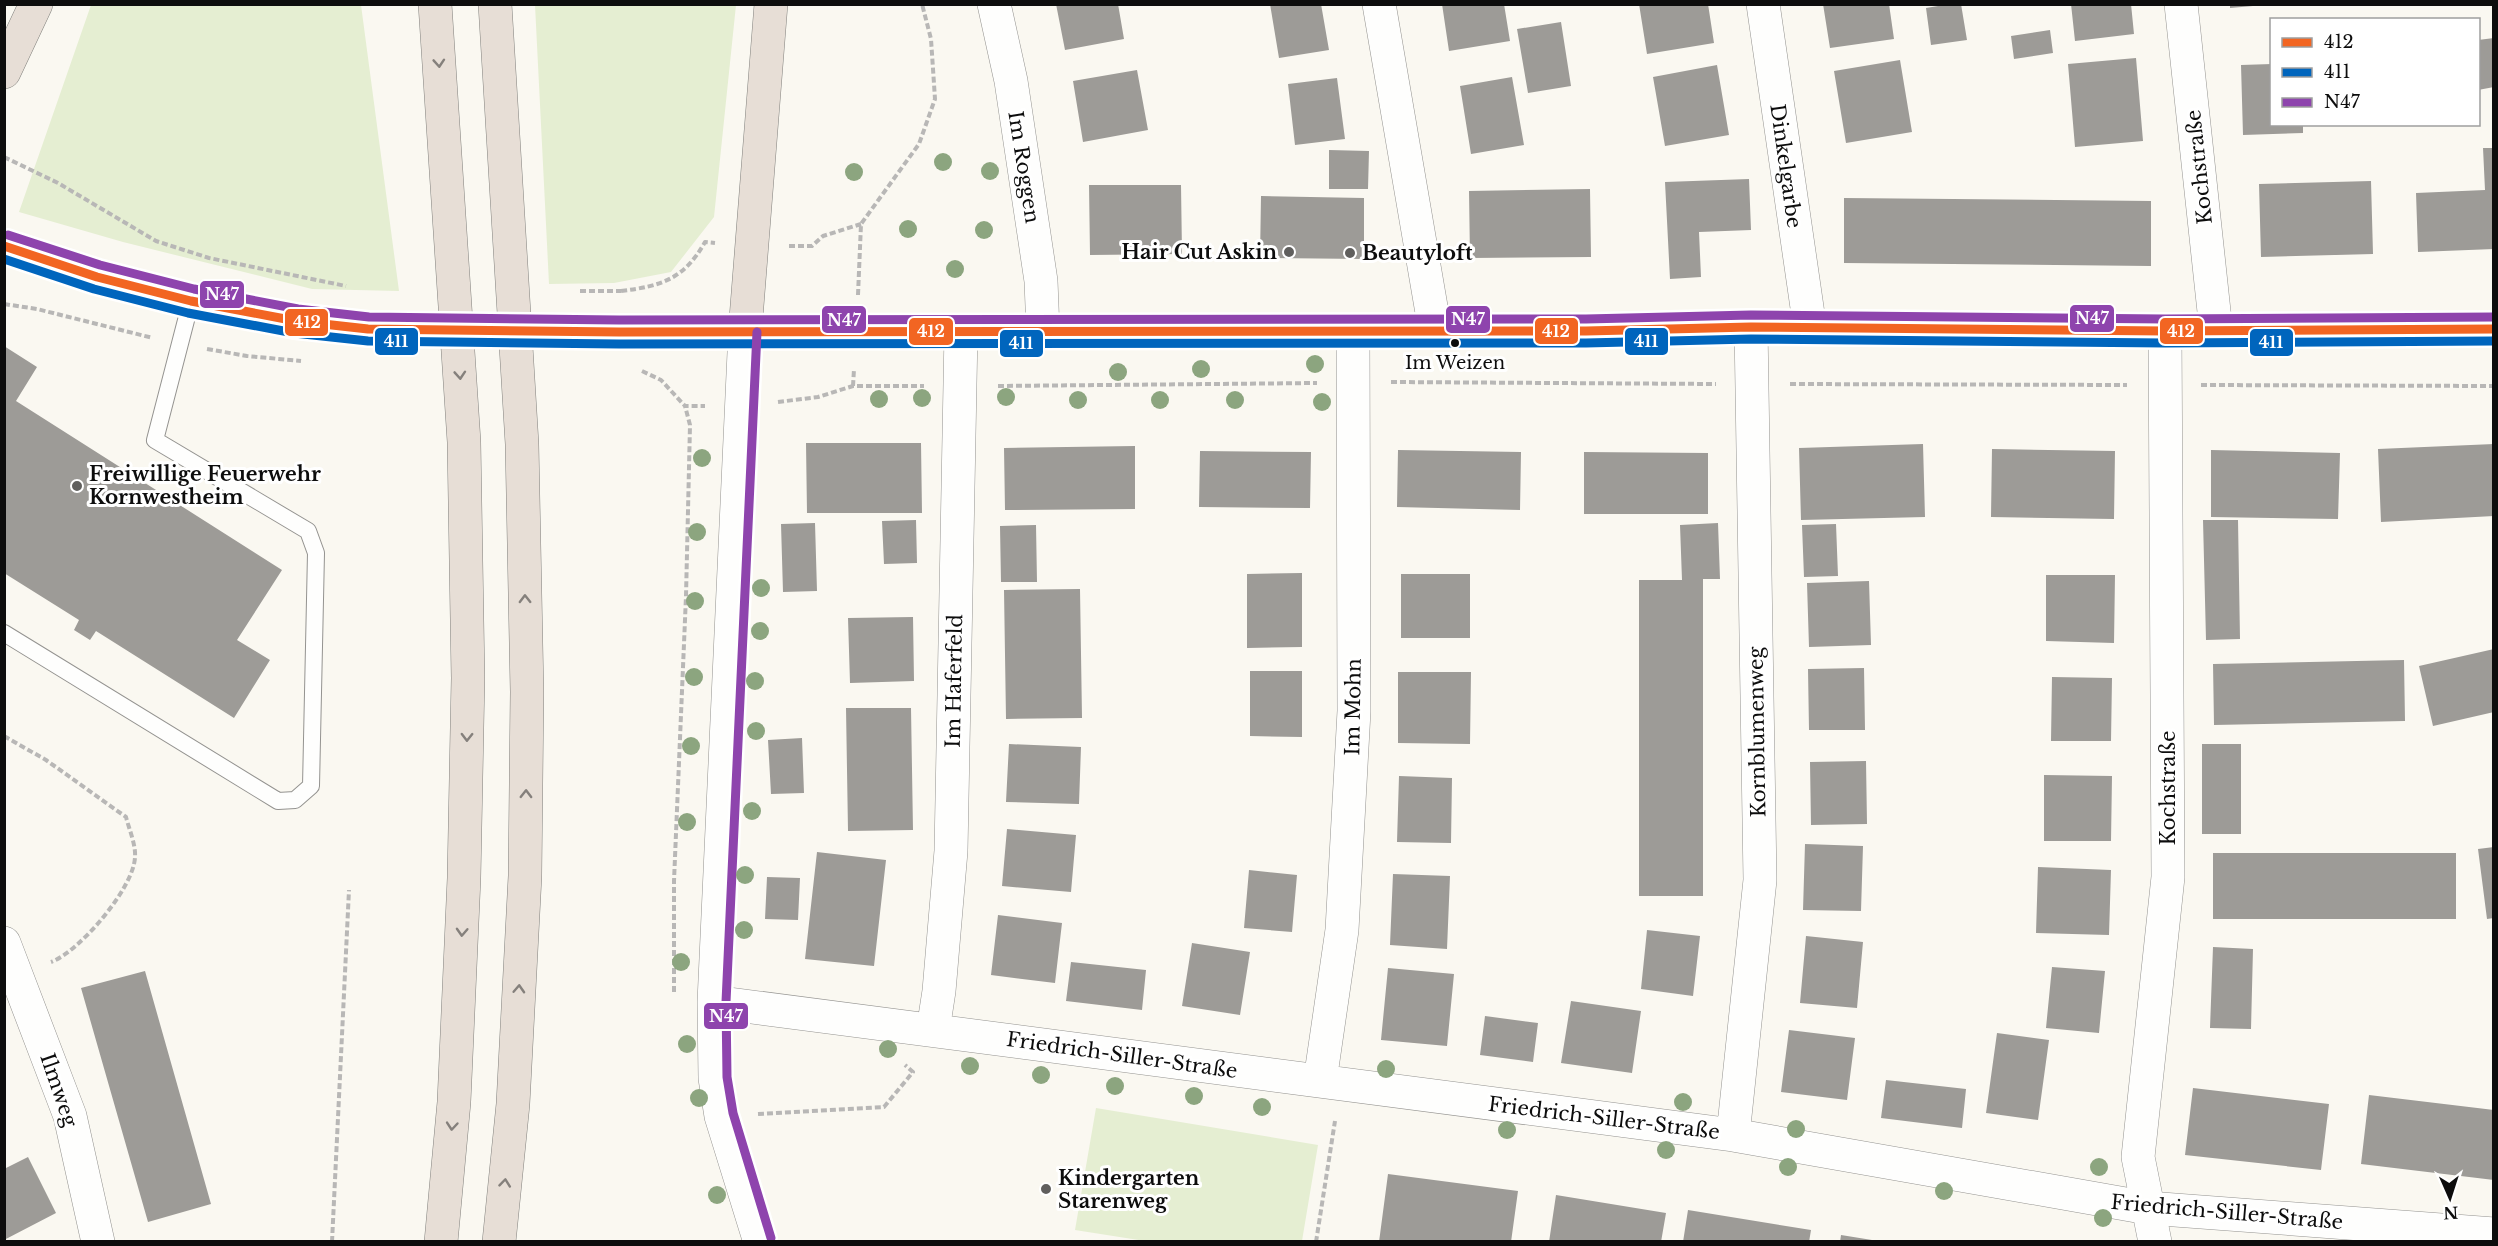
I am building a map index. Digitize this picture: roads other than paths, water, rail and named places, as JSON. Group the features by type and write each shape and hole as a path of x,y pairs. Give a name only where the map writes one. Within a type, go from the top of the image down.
{"highway":[{"path":"4,72 36,4"},
{"path":"435,4 464,442 468,678 464,878 454,1102 441,1242"},
{"path":"495,4 522,444 528,692 525,876 513,1104 499,1242"},
{"path":"745,331 771,4"}],"street":[{"name":"Im Roggen","path":"994,4 1011,81 1041,281 1043,331"},
{"path":"1379,4 1435,330"},
{"name":"Dinkelgarbe","path":"1763,4 1810,328"},
{"name":"Kochstraße","path":"2181,4 2216,330"},
{"path":"4,246 97,277 191,301 296,321 368,329 961,332 1586,330 1751,327 2165,331 2493,329"},
{"name":"Kornblumenweg","path":"1733,1135 1760,880 1751,327"},
{"path":"745,331 714,1002 716,1078 721,1116 760,1242"},
{"name":"Im Mohn","path":"1320,1081 1342,930 1354,711 1353,331"},
{"name":"Kochstraße","path":"2155,1242 2138,1157 2168,877 2165,331"},
{"name":"Im Haferfeld","path":"933,1030 939,991 951,851 961,332"},
{"name":"Ilmweg","path":"4,943 15,989 70,1116 98,1242"},
{"name":"Friedrich-Siller-Straße","path":"714,1002 1733,1135 2148,1208 2493,1234"}],"lane":[{"path":"4,633 278,801 295,800 311,786 316,553 308,531 155,440 191,301"}],"place":[{"name":"Hair Cut Askin","path":"1289,252"},
{"name":"Beautyloft","path":"1350,253"},
{"name":"Im Weizen","path":"1455,343"},
{"name":"Freiwillige Feuerwehr Kornwestheim","path":"77,486"},
{"name":"Kindergarten Starenweg","path":"1046,1189"}]}
